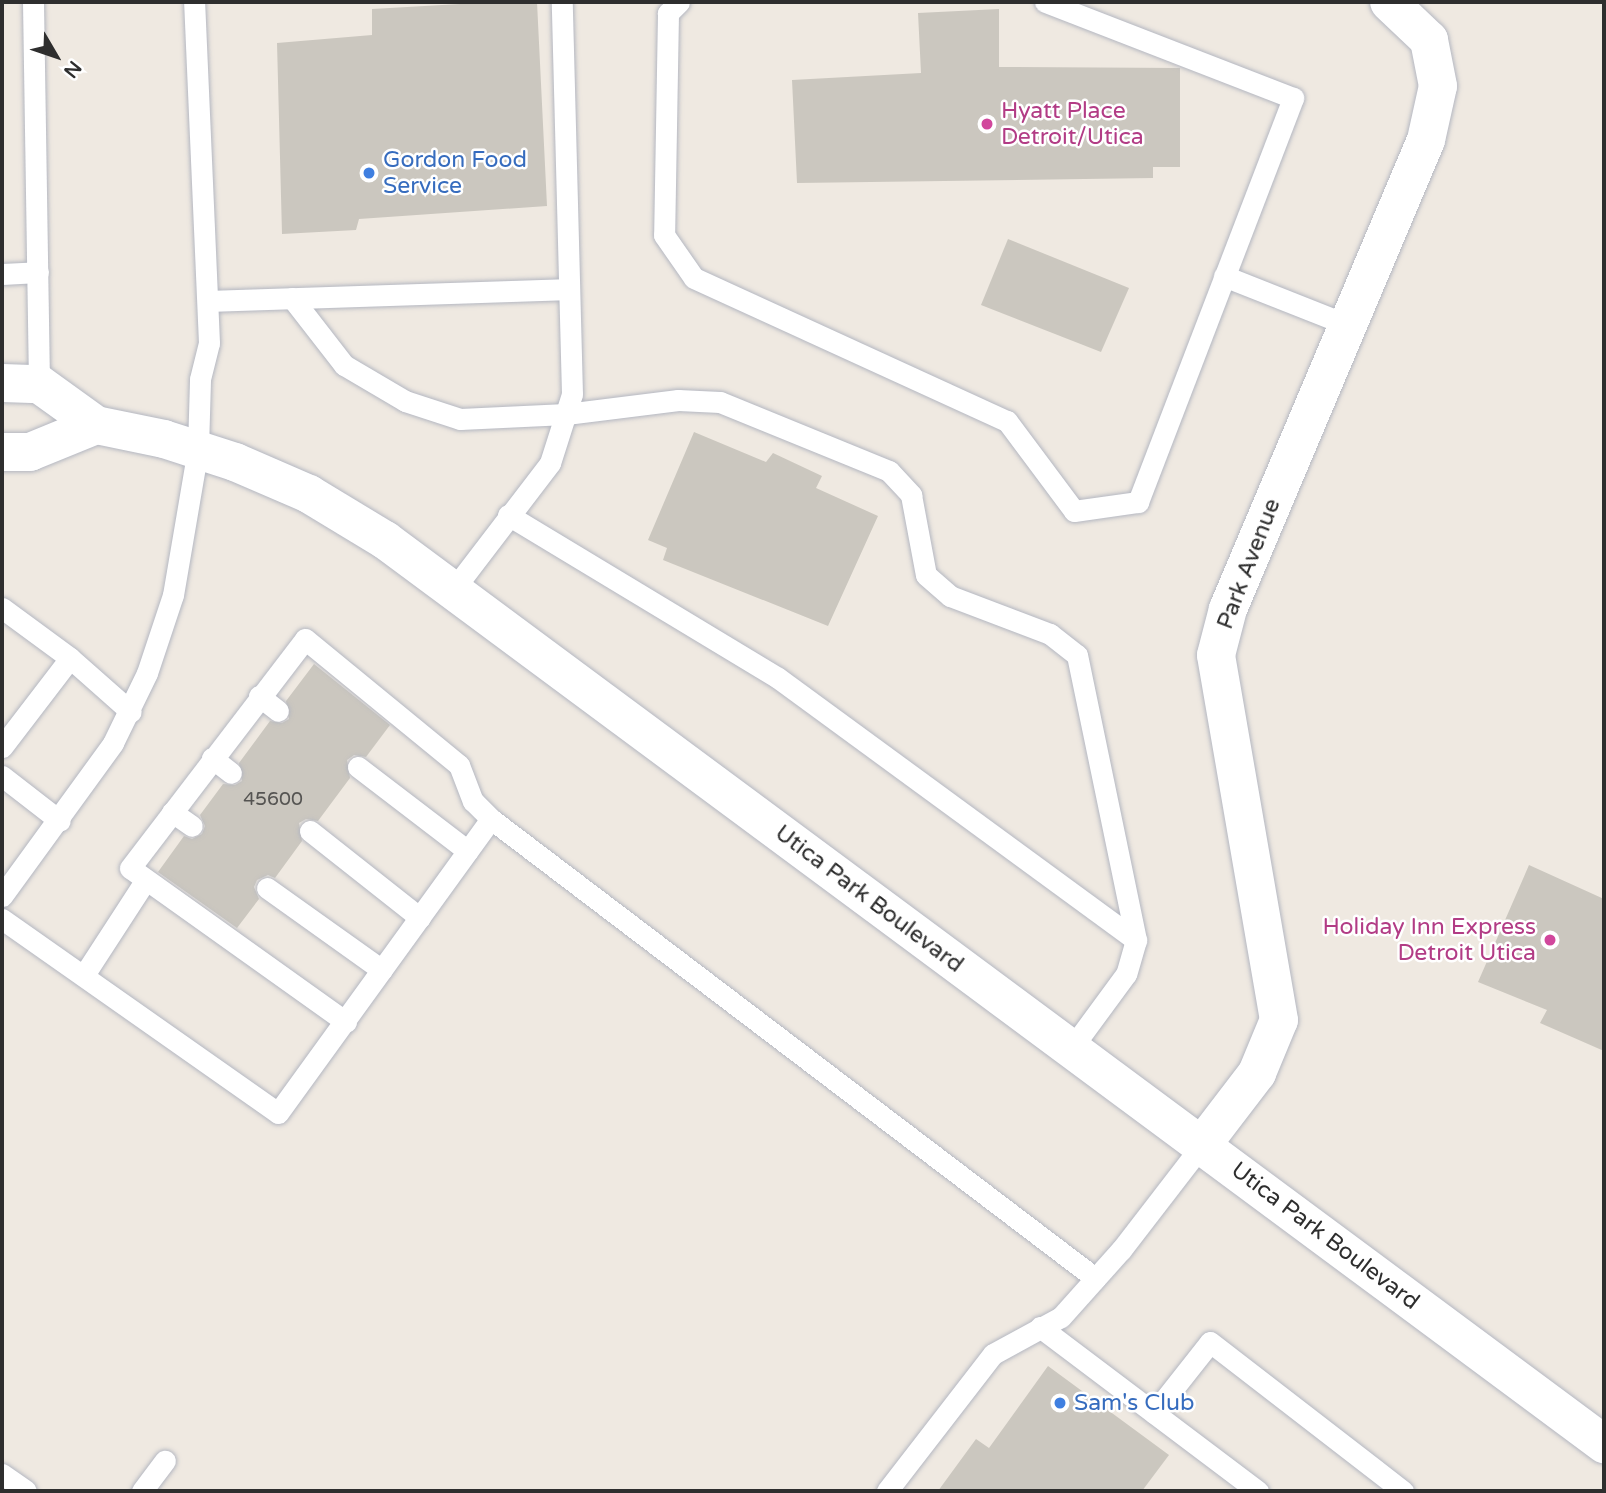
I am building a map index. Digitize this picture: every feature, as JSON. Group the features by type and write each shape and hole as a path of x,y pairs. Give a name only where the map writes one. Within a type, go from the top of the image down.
{"street":[{"name":"Park Avenue","path":"1202,1145 1257,1073 1279,1020 1216,654 1228,610 1426,139 1438,86 1429,40 1390,2"},
{"name":"Utica Park Boulevard","path":"20,384 96,425 198,448 328,504 453,590 1604,1444"},
{"path":"2,452 30,452 96,425"}],"lane":[{"path":"20,384 37,272 33,2"},
{"path":"2,896 93,777 131,712 173,595 198,448 209,301 194,2"},
{"path":"453,590 550,463 572,394 562,2"},
{"path":"679,2 668,13 664,235 694,278 1007,421 1074,511 1138,502 1293,98 1045,2"},
{"path":"2,274 37,272"},
{"path":"1224,276 1348,325"},
{"path":"209,301 569,289"},
{"path":"292,298 344,365 405,401 460,419 566,414 678,400 720,402 889,471 911,495 926,575 950,596 1050,634 1077,655 1136,940 1126,974 1071,1049"},
{"path":"508,515 778,678 1136,940"},
{"path":"2,608 70,658 131,712"},
{"path":"346,1022 130,868 305,639 459,765 473,801 491,819 1095,1278"},
{"path":"2,747 70,658"},
{"path":"259,696 278,711"},
{"path":"212,758 231,774"},
{"path":"358,767 468,851"},
{"path":"2,776 60,821"},
{"path":"172,812 192,826"},
{"path":"2,919 278,1113 491,819"},
{"path":"310,831 421,918"},
{"path":"84,975 145,881"},
{"path":"267,888 382,970"},
{"path":"887,1491 993,1354 1061,1317 1202,1145"},
{"path":"1040,1327 1258,1491"},
{"path":"1154,1413 1210,1342 1403,1491"},
{"path":"142,1491 165,1461"},
{"path":"2,1474 26,1491"}],"building":[{"path":"537,2 547,206 359,219 356,230 282,234 277,43 372,35 372,9"},
{"name":"Hyatt Place Detroit/Utica","path":"999,9 999,67 1180,68 1180,167 1153,167 1153,178 797,183 792,80 921,73 918,13"},
{"path":"1008,239 1129,288 1101,352 981,305"},
{"path":"694,432 766,462 773,453 822,476 816,488 878,516 828,626 663,560 667,548 648,540"},
{"path":"314,664 390,725 366,757 354,755 347,760 350,778 318,821 306,819 299,823 302,841 275,878 268,875 257,880 254,887 259,899 237,928 158,872 184,836 192,839 202,834 205,826 200,815 223,784 235,785 242,781 239,763 270,721 282,723 289,719 286,701"},
{"name":"Holiday Inn Express Detroit Utica","path":"1529,865 1604,899 1604,1051 1540,1023 1547,1010 1478,982"},
{"name":"Sam's Club","path":"1048,1366 1169,1455 1142,1491 938,1491 976,1439 989,1448"}],"place":[{"name":"Hyatt Place Detroit/Utica","path":"987,124"},
{"name":"Gordon Food Service","path":"369,173"},
{"name":"Holiday Inn Express Detroit Utica","path":"1550,940"},
{"name":"Sam's Club","path":"1060,1403"}]}
